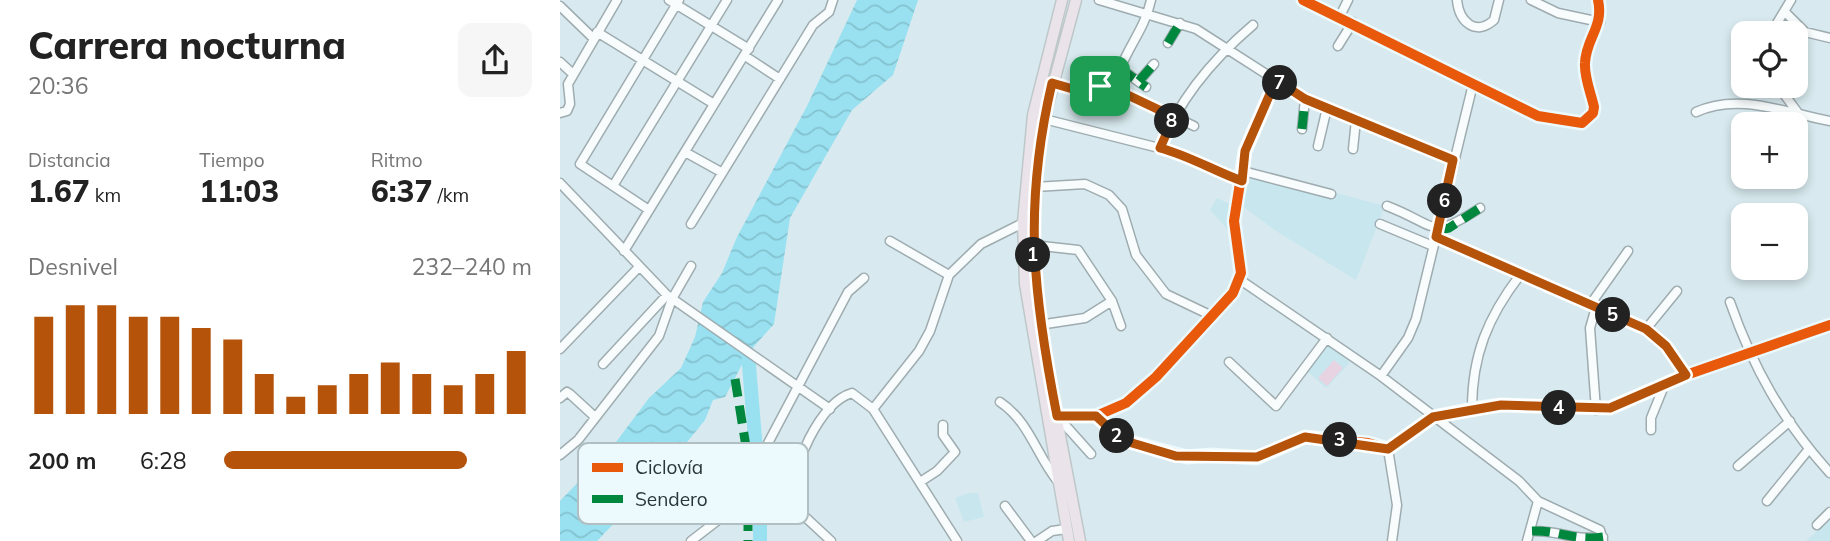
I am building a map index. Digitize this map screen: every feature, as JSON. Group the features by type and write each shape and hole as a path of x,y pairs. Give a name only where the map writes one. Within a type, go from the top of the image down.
{"main road":[{"path":"1062,0 1033,114 1025,284 1069,541"},
{"path":"1076,0 1044,119 1028,221 1033,244 1039,325 1080,541"}],"street":[{"path":"560,113 567,111 570,104 568,84 573,74 617,0"},
{"path":"613,186 727,0"},
{"path":"624,251 778,0"},
{"path":"691,224 813,25 829,12 833,0"},
{"path":"1099,0 1180,23 1228,47 1305,99 1453,160"},
{"path":"1115,89 1118,72 1149,13 1152,0"},
{"path":"1303,0 1353,22 1538,116 1582,123 1594,107 1585,64 1591,39 1600,22 1598,0"},
{"path":"1340,16 1348,0"},
{"path":"1457,0 1461,18 1478,26 1488,25 1494,20 1499,0"},
{"path":"1531,0 1558,13 1600,22"},
{"path":"1779,21 1791,0"},
{"path":"649,210 580,164 675,2 712,26 780,79"},
{"path":"560,6 595,35 714,104"},
{"path":"1785,12 1805,32 1830,38"},
{"path":"1338,46 1353,22"},
{"path":"1168,43 1180,23"},
{"path":"1160,148 1174,117 1228,47 1252,25"},
{"path":"560,62 573,74"},
{"path":"1118,72 1125,72 1142,84 1154,64"},
{"path":"1057,416 1096,416 1126,402 1156,377 1233,293 1241,273 1234,221 1245,151 1276,80"},
{"path":"1052,83 1097,96 1100,86 1115,89 1194,125"},
{"path":"1381,376 1408,338 1416,318 1472,84"},
{"path":"1303,130 1305,99"},
{"path":"1696,112 1713,104 1748,103 1782,112"},
{"path":"1318,146 1327,108"},
{"path":"1808,118 1830,121"},
{"path":"1044,119 1160,148 1201,161 1214,171 1331,194"},
{"path":"1353,149 1356,120"},
{"path":"685,152 721,172"},
{"path":"560,183 638,268 669,297 830,409"},
{"path":"1035,187 1084,184 1109,195 1122,209 1136,255 1166,294 1210,315"},
{"path":"1387,206 1436,237 1646,329 1666,346 1686,375"},
{"path":"1380,224 1436,237 1480,208"},
{"path":"873,409 919,351 930,331 949,275 981,244 1028,221"},
{"path":"890,241 949,275"},
{"path":"1033,244 1078,250 1112,301 1121,326"},
{"path":"1596,410 1591,328 1593,306 1628,251"},
{"path":"603,364 669,297 691,266"},
{"path":"560,349 638,268"},
{"path":"1472,409 1476,366 1491,318 1520,275"},
{"path":"768,443 848,292 864,278"},
{"path":"1239,279 1381,376 1519,481 1538,502 1602,536"},
{"path":"1646,329 1677,291"},
{"path":"560,455 578,440 659,336 669,297"},
{"path":"1039,325 1091,315 1112,301"},
{"path":"1730,302 1747,352 1809,449 1830,473"},
{"path":"1096,416 1122,440 1176,456 1257,457 1305,437 1388,449 1433,417 1472,409 1501,405 1596,410 1610,408 1686,375 1830,325"},
{"path":"1229,362 1276,406 1327,338"},
{"path":"1651,430 1651,418 1664,386"},
{"path":"560,398 567,392 595,417"},
{"path":"806,443 830,409 845,395 852,393 873,409 957,541"},
{"path":"1000,402 1021,421 1045,466 1059,483"},
{"path":"1057,416 1091,454"},
{"path":"1738,466 1790,421"},
{"path":"920,482 937,471 955,452 943,435 943,425"},
{"path":"1388,449 1396,505 1392,541"},
{"path":"1767,501 1809,449"},
{"path":"1527,541 1538,502"},
{"path":"1005,506 1031,541"},
{"path":"1816,525 1830,512"},
{"path":"808,520 831,541"},
{"path":"691,541 713,524"},
{"path":"1037,541 1052,531 1066,529"},
{"path":"1532,531 1543,530 1577,540 1602,536"}],"shaded area":[{"path":"1248,170 1385,206 1356,280 1276,231 1241,205"},
{"path":"1217,198 1234,206 1230,232 1210,210"},
{"path":"1328,343 1350,363 1326,388 1305,369"},
{"path":"1334,360 1343,368 1327,386 1318,378"},
{"path":"978,493 984,517 964,522 955,498"},
{"path":"1830,520 1830,541 1806,541 1819,529"}],"water":[{"path":"857,0 918,0 893,75 852,110 790,218 774,324 748,353 725,397 713,400 705,420 686,443 615,443 649,398 681,368 695,337 703,302 722,273 737,237 807,106"},
{"path":"578,482 578,524 613,524 597,541 560,541 560,501"}],"waterway":[{"path":"748,353 755,443"},
{"path":"760,524 760,541"}],"marked path":[{"path":"1168,43 1180,23"},
{"path":"1139,81 1154,64"},
{"path":"1118,72 1125,72 1146,87"},
{"path":"1052,83 1097,95"},
{"path":"1302,129 1305,99"},
{"path":"1439,230 1449,228 1480,208"},
{"path":"735,379 745,443"},
{"path":"748,524 748,541"},
{"path":"1532,531 1583,538 1603,537"}],"cycle path":[{"path":"1303,0 1538,116 1582,123 1593,113 1594,107 1585,63 1588,46 1599,18 1598,0"},
{"path":"1096,416 1126,403 1156,377 1233,293 1241,273 1234,221 1245,151 1276,80"},
{"path":"1057,416 1096,416 1123,440 1187,457 1211,455 1257,458 1305,437 1368,443 1388,449 1433,417 1472,409 1501,405 1610,408 1686,375 1830,325"}],"route":[{"path":"1276,80 1305,99 1453,160 1436,237 1646,329 1666,346 1686,375 1650,393 1610,408 1596,410 1501,405 1433,417 1388,449 1368,443 1305,437 1257,457 1176,456 1122,440 1096,416 1057,416 1039,325 1034,276 1033,220 1038,153 1052,83 1097,96 1100,86 1115,89 1174,117 1160,148 1201,161 1214,171 1242,181 1245,151 1276,80"}]}
